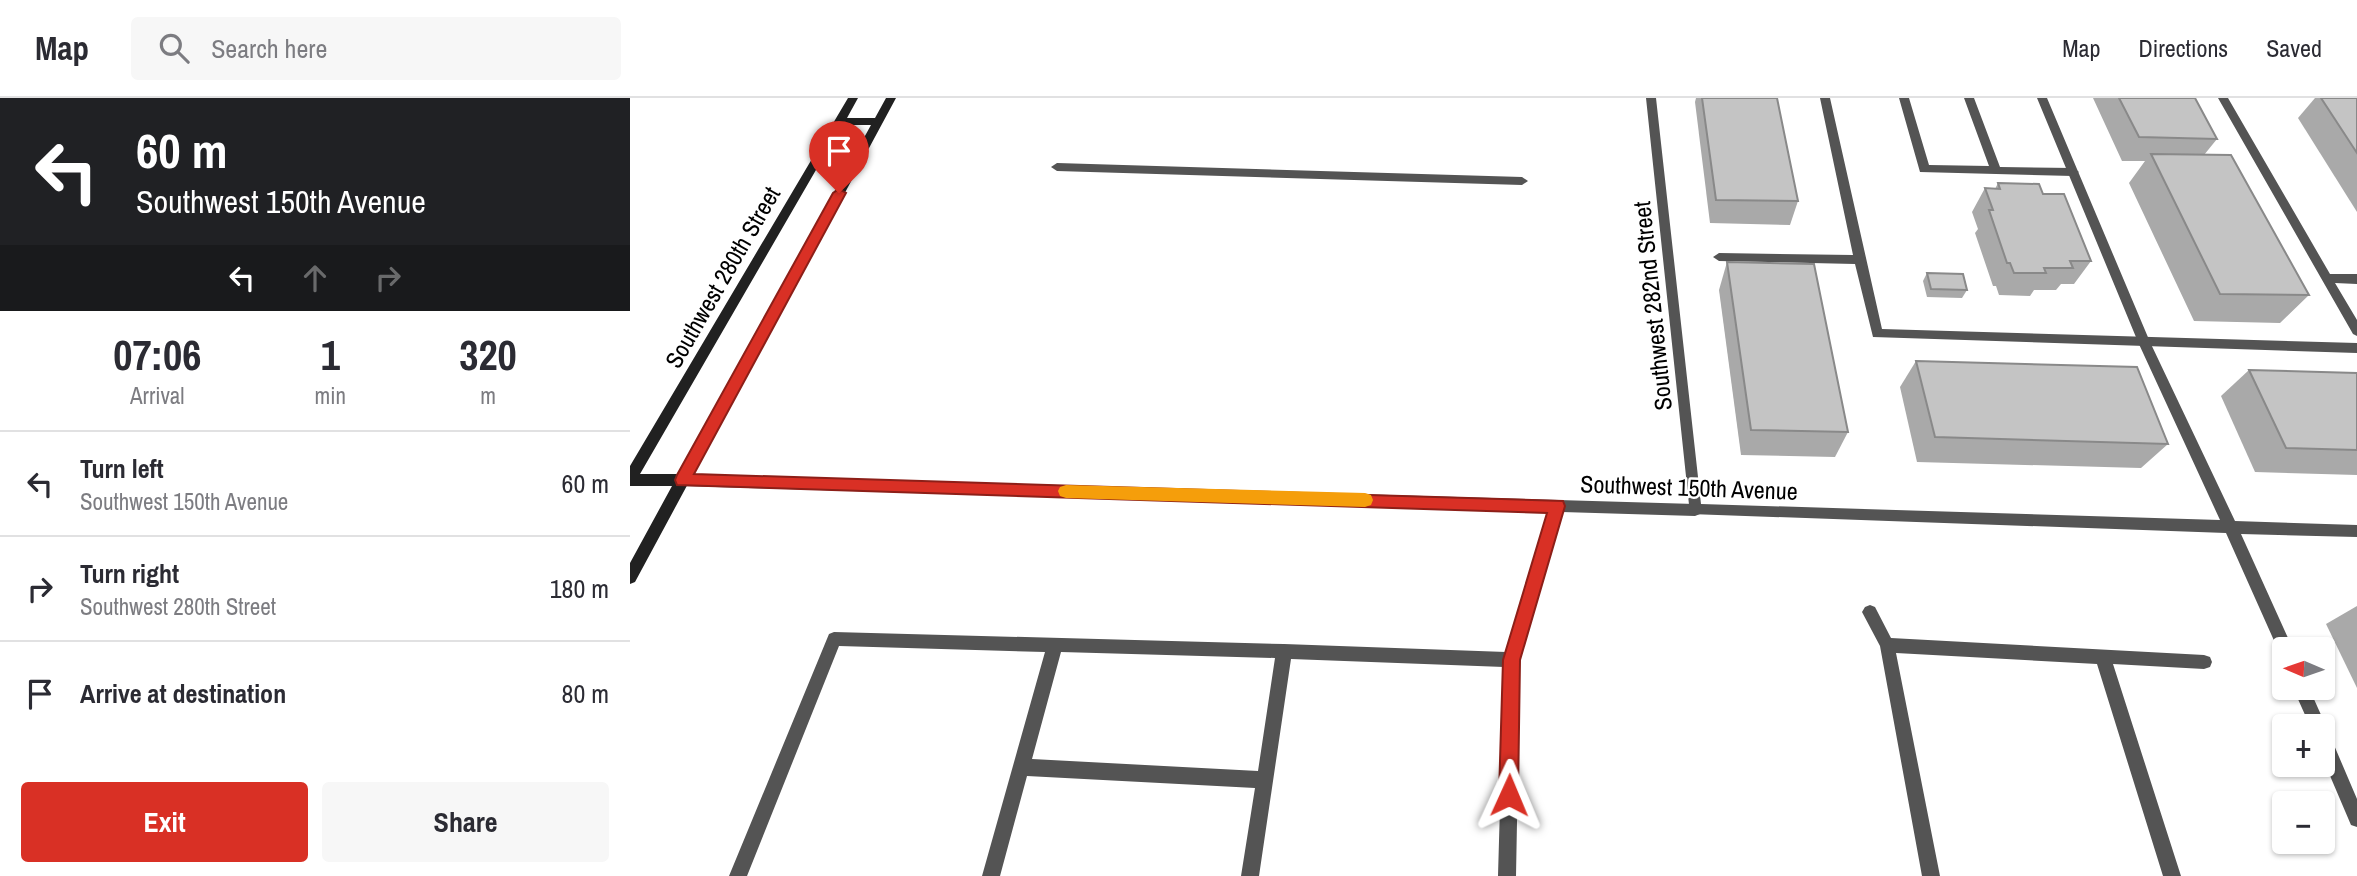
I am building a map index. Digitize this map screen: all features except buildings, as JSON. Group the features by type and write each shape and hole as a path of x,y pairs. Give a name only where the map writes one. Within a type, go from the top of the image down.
{"street":[{"name":"Southwest 280th Street","path":"630,480 853,98"},
{"path":"630,577 891,98"},
{"name":"Southwest 282nd Street","path":"1651,98 1695,510"},
{"path":"1825,98 1877,334 2357,348"},
{"path":"1903,98 1924,170 2073,173"},
{"path":"1969,98 1997,171"},
{"path":"2042,98 2144,342 2280,637"},
{"path":"2223,98 2357,331"},
{"path":"838,122 878,121"},
{"path":"1057,167 1522,181"},
{"path":"1719,257 1860,260"},
{"path":"2326,278 2357,279"},
{"path":"630,480 683,480"},
{"name":"Southwest 150th Avenue","path":"683,480 2357,531"},
{"path":"1507,876 1511,660 1557,506"},
{"path":"1870,612 1887,645 1931,876"},
{"path":"738,876 834,639 1511,660"},
{"path":"991,876 1055,645"},
{"path":"1887,645 2204,662"},
{"path":"1250,876 1284,651"},
{"path":"2103,657 2172,876"},
{"path":"1021,767 1265,780"},
{"path":"2335,767 2357,819"}],"slow traffic":[{"path":"1066,491 1365,500"}],"route":[{"path":"839,193 683,480 1557,506 1511,660 1509,795"}]}
